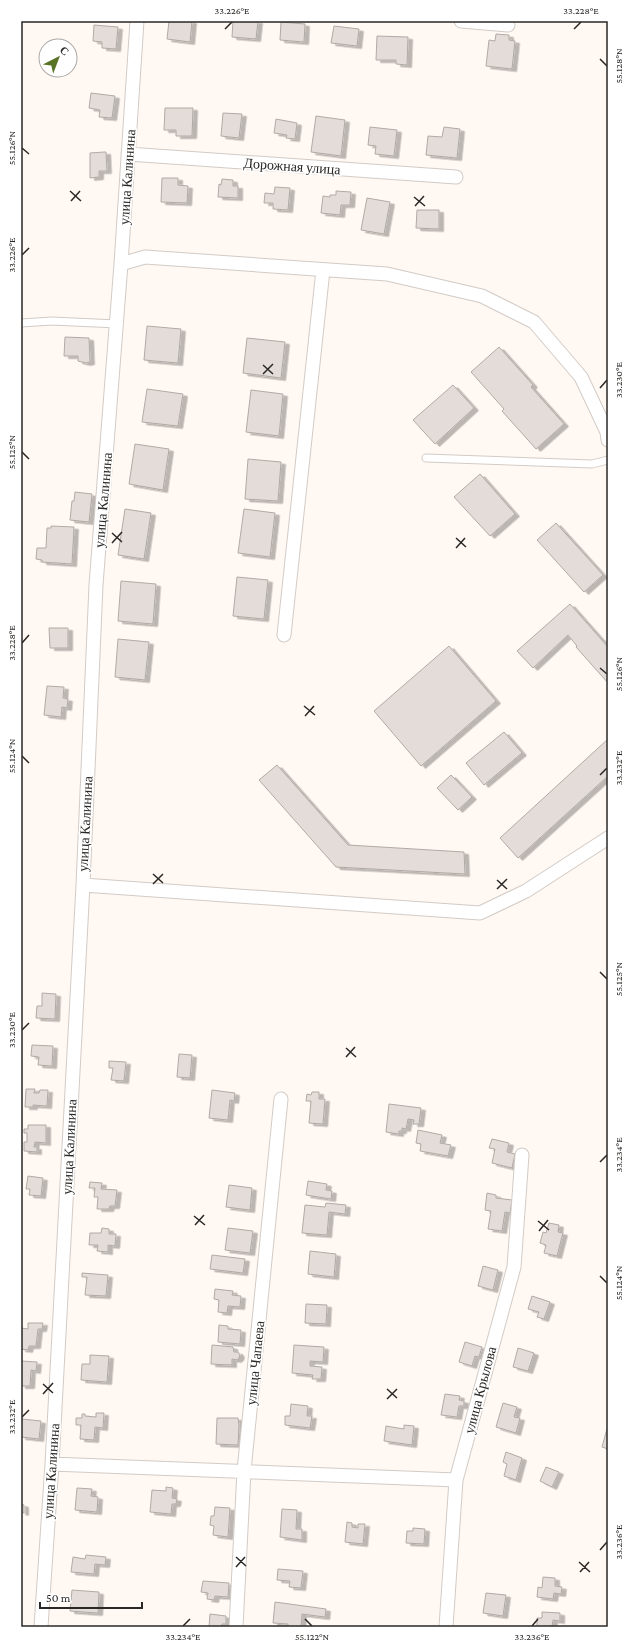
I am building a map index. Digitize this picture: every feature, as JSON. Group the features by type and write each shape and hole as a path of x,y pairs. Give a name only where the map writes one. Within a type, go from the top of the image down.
{"street":[{"name":"улица Калинина","path":"41,1627 52,1464 83,885 96,585 117,324 137,21"},
{"path":"462,21 508,25"},
{"name":"Дорожная улица","path":"128,154 456,177"},
{"path":"121,264 145,257 387,274 482,296 534,322 581,377 607,432 608,440"},
{"path":"284,634 323,270"},
{"path":"83,885 480,913 526,891 608,838"},
{"name":"улица Чапаева","path":"236,1627 244,1471 281,1099"},
{"name":"улица Крылова","path":"446,1627 456,1480 514,1267 522,1155"},
{"path":"52,1464 456,1480"}],"lane":[{"path":"21,323 52,321 117,324"},
{"path":"426,458 592,464 608,460"}],"building":[{"path":"169,21 192,21 190,42 167,39"},
{"path":"233,21 258,21 256,39 232,37"},
{"path":"281,22 305,24 304,42 280,40"},
{"path":"94,25 118,27 116,49 102,48 102,42 93,41"},
{"path":"334,26 359,29 357,46 331,43"},
{"path":"496,34 509,35 509,40 515,41 512,69 486,66 489,40 495,41"},
{"path":"377,36 408,37 407,65 396,64 396,60 376,60"},
{"path":"91,93 115,96 112,118 99,117 100,110 89,108"},
{"path":"165,108 193,108 192,136 176,136 176,130 164,130"},
{"path":"223,113 242,114 239,138 221,136"},
{"path":"316,116 345,120 341,156 311,152"},
{"path":"276,119 297,123 295,139 286,138 287,135 274,133"},
{"path":"370,127 397,130 394,156 375,154 376,146 368,145"},
{"path":"444,127 460,129 457,158 426,155 428,136 442,137"},
{"path":"106,152 107,171 99,171 99,177 90,178 90,153"},
{"path":"162,178 178,178 178,185 188,186 187,203 161,202"},
{"path":"222,179 233,180 233,186 238,186 238,198 218,197 219,184 221,185"},
{"path":"275,187 290,188 288,210 273,209 273,203 264,203 265,193 274,194"},
{"path":"336,191 351,192 350,205 341,205 340,215 321,213 323,196 330,197 330,195 336,195"},
{"path":"367,198 390,202 384,234 361,230"},
{"path":"417,210 439,210 439,229 416,228"},
{"path":"147,326 181,329 178,363 144,360"},
{"path":"65,337 89,338 90,362 86,363 78,361 78,356 64,356"},
{"path":"247,338 285,342 281,378 243,373"},
{"path":"499,347 533,385 531,387 564,424 536,449 502,411 504,409 471,372"},
{"path":"453,385 474,408 435,444 413,420"},
{"path":"147,389 183,394 178,426 142,422"},
{"path":"251,390 283,394 279,436 246,432"},
{"path":"135,444 169,449 163,490 129,484"},
{"path":"248,459 281,462 278,501 245,499"},
{"path":"480,474 515,514 490,536 454,497"},
{"path":"75,492 92,494 89,522 70,520 72,501 74,501"},
{"path":"125,509 151,513 144,559 118,555"},
{"path":"244,509 275,513 270,557 238,553"},
{"path":"556,523 603,575 584,592 537,540"},
{"path":"51,526 74,527 72,564 42,562 42,560 36,559 37,548 46,548 47,528 51,528"},
{"path":"237,577 268,580 264,619 233,616"},
{"path":"121,581 156,584 153,624 118,621"},
{"path":"570,604 608,647 608,683 576,647 577,646 568,635 533,668 517,651"},
{"path":"49,628 68,628 68,648 50,648"},
{"path":"118,639 149,642 145,680 115,677"},
{"path":"449,646 496,701 421,766 374,711"},
{"path":"47,686 64,687 63,698 68,699 67,708 62,707 61,717 44,715"},
{"path":"504,732 522,753 484,785 466,763"},
{"path":"608,739 608,776 518,858 500,838"},
{"path":"277,765 348,845 464,852 465,874 336,867 259,780"},
{"path":"451,775 472,797 458,810 437,788"},
{"path":"42,993 56,994 55,1019 36,1018 37,1006 42,1006"},
{"path":"32,1045 53,1046 52,1066 38,1065 39,1057 31,1056"},
{"path":"179,1054 192,1055 190,1078 177,1077"},
{"path":"109,1061 126,1062 124,1081 111,1080 113,1068 109,1068"},
{"path":"26,1089 35,1089 34,1093 39,1093 40,1090 48,1090 47,1106 33,1105 33,1107 25,1107"},
{"path":"212,1090 235,1093 234,1101 230,1100 228,1120 209,1118"},
{"path":"312,1092 319,1092 319,1099 325,1099 323,1124 309,1123 311,1101 306,1101 307,1094 311,1095"},
{"path":"389,1104 421,1108 419,1124 413,1124 414,1120 408,1119 406,1129 402,1128 402,1131 399,1131 399,1134 386,1132"},
{"path":"28,1125 46,1125 46,1143 35,1142 34,1147 37,1147 37,1152 24,1151 24,1142 27,1142 27,1133 24,1133 24,1129 28,1129"},
{"path":"418,1130 442,1135 440,1143 451,1145 448,1156 420,1151 421,1144 416,1143"},
{"path":"492,1139 509,1143 507,1152 515,1154 512,1168 492,1163 495,1149 489,1148"},
{"path":"28,1176 43,1178 41,1196 29,1195 30,1189 26,1189"},
{"path":"308,1181 327,1184 326,1190 332,1191 331,1199 306,1195"},
{"path":"90,1182 102,1183 101,1189 117,1190 115,1206 110,1206 109,1209 97,1209 98,1197 94,1197 95,1188 89,1188"},
{"path":"229,1185 252,1188 250,1210 226,1207"},
{"path":"487,1193 496,1195 496,1198 512,1200 510,1213 505,1212 502,1231 488,1229 491,1211 485,1210"},
{"path":"326,1203 346,1205 345,1214 329,1212 327,1235 302,1233 305,1205 325,1207"},
{"path":"549,1223 559,1225 558,1232 563,1233 557,1256 544,1253 546,1245 540,1243 543,1232 546,1233"},
{"path":"102,1228 109,1229 109,1234 116,1234 115,1246 108,1245 108,1252 97,1251 98,1245 89,1245 90,1233 101,1233"},
{"path":"228,1228 253,1231 250,1253 225,1250"},
{"path":"310,1251 336,1254 334,1277 308,1274"},
{"path":"212,1255 245,1259 243,1273 210,1269"},
{"path":"483,1266 498,1270 493,1290 478,1286"},
{"path":"82,1273 108,1275 106,1296 85,1295 87,1277 82,1277"},
{"path":"215,1289 233,1291 232,1295 241,1296 240,1307 228,1306 227,1313 218,1312 219,1300 214,1299"},
{"path":"532,1296 550,1302 544,1319 537,1317 539,1312 528,1309"},
{"path":"306,1304 327,1305 326,1324 305,1323"},
{"path":"28,1323 43,1323 42,1329 38,1329 36,1346 29,1346 28,1350 21,1349 21,1328 28,1329"},
{"path":"219,1325 228,1326 228,1329 241,1330 240,1344 218,1342"},
{"path":"465,1342 482,1347 479,1357 475,1356 472,1366 459,1362"},
{"path":"212,1345 233,1347 234,1352 238,1352 240,1355 239,1358 237,1360 232,1359 232,1365 211,1364"},
{"path":"294,1345 324,1347 323,1362 310,1361 310,1366 322,1367 321,1379 312,1379 313,1375 292,1373"},
{"path":"518,1348 534,1353 528,1371 513,1367"},
{"path":"90,1355 109,1356 107,1382 81,1380 82,1364 90,1364"},
{"path":"21,1361 37,1362 36,1371 31,1370 30,1386 21,1386"},
{"path":"445,1394 460,1396 459,1400 464,1401 464,1406 459,1406 457,1417 441,1415"},
{"path":"503,1403 517,1407 514,1417 520,1418 516,1433 496,1427"},
{"path":"291,1404 308,1406 307,1416 312,1416 310,1428 285,1425 285,1416 290,1416"},
{"path":"96,1413 104,1413 103,1428 95,1427 94,1440 80,1439 81,1425 76,1425 76,1418 82,1418 82,1414 85,1414 85,1416 96,1417"},
{"path":"217,1418 238,1418 238,1445 216,1444"},
{"path":"22,1419 41,1421 39,1439 21,1437"},
{"path":"404,1425 414,1426 412,1445 384,1441 386,1426 404,1429"},
{"path":"608,1425 608,1449 602,1447"},
{"path":"506,1452 522,1458 516,1480 504,1476 507,1464 503,1462"},
{"path":"546,1467 559,1472 552,1487 540,1481"},
{"path":"166,1487 173,1488 172,1498 177,1499 176,1504 172,1504 171,1514 150,1512 152,1490 166,1491"},
{"path":"77,1488 92,1489 91,1496 98,1497 97,1512 75,1510"},
{"path":"21,1504 24,1505 24,1513 21,1512"},
{"path":"215,1507 230,1508 228,1537 213,1535 214,1526 210,1525 211,1516 214,1516"},
{"path":"282,1509 297,1510 296,1529 302,1529 302,1540 280,1537"},
{"path":"347,1522 352,1523 352,1527 358,1528 358,1524 365,1524 363,1544 345,1542"},
{"path":"413,1528 425,1529 424,1544 406,1543 407,1531 413,1531"},
{"path":"86,1555 106,1557 105,1565 95,1564 94,1574 71,1572 73,1557 85,1559"},
{"path":"278,1569 303,1571 301,1588 289,1587 290,1581 277,1580"},
{"path":"543,1577 555,1578 555,1586 562,1587 561,1594 554,1593 553,1599 537,1597 538,1587 542,1588"},
{"path":"203,1581 229,1583 228,1597 215,1596 214,1600 207,1599 208,1593 201,1592"},
{"path":"72,1590 99,1592 98,1613 70,1611"},
{"path":"486,1593 506,1595 503,1616 483,1613"},
{"path":"275,1602 326,1609 325,1617 302,1614 301,1627 288,1627 288,1624 273,1623"},
{"path":"542,1612 560,1613 560,1621 553,1620 552,1627 537,1627 537,1618 542,1618"},
{"path":"210,1614 226,1616 226,1624 222,1624 221,1627 209,1627"}]}
